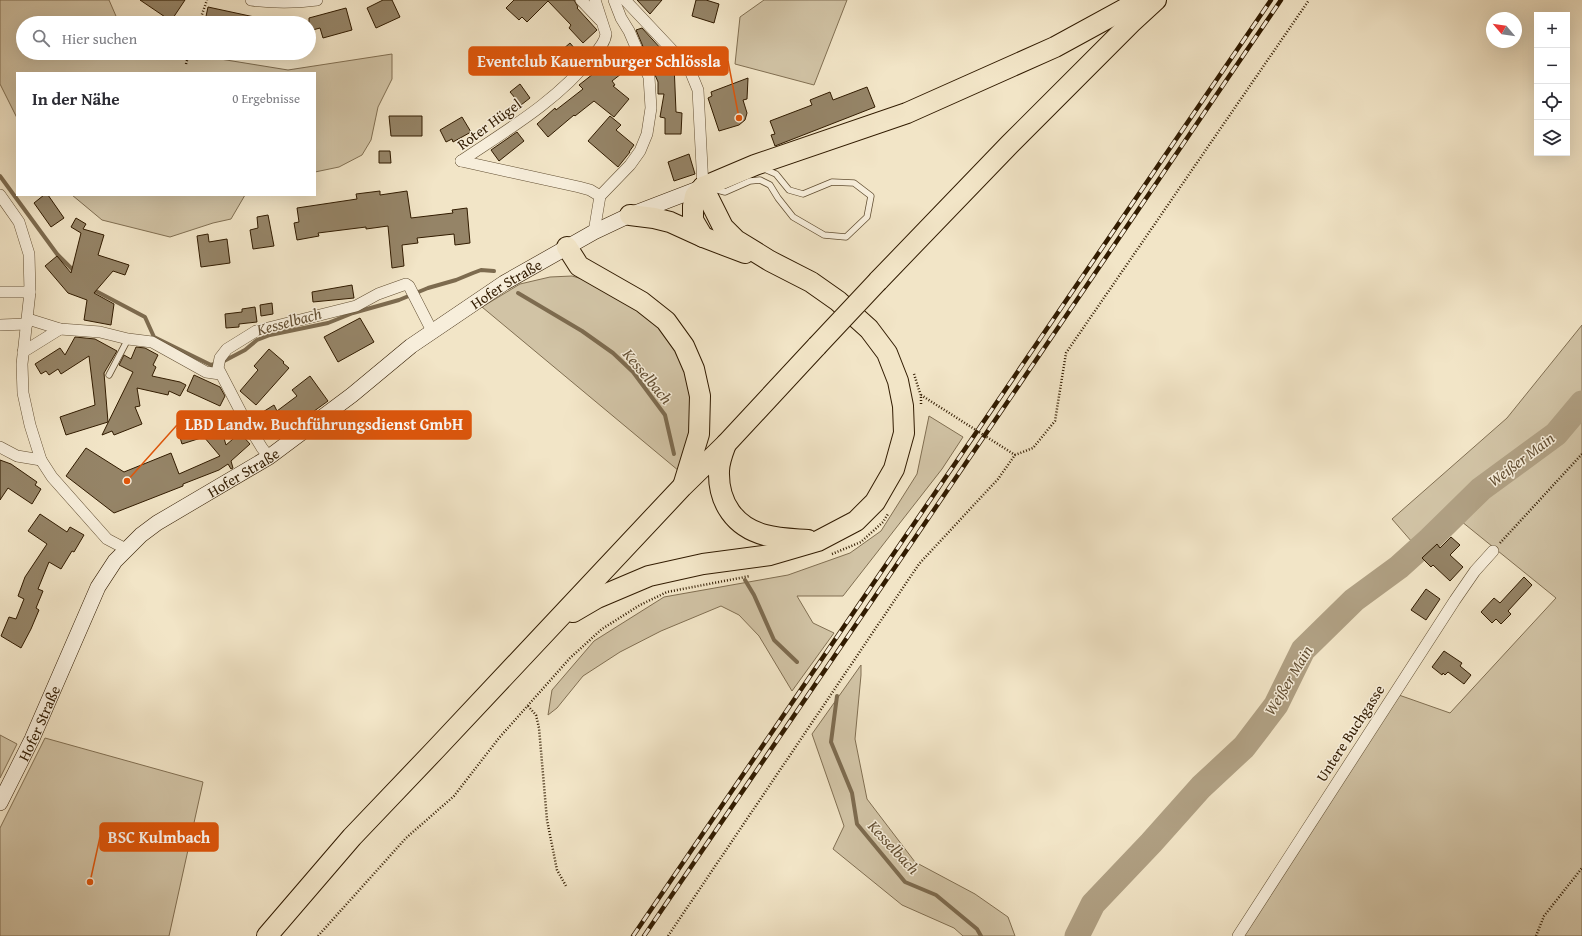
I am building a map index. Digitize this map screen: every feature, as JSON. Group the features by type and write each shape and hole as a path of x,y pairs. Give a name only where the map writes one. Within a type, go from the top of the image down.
{"highway":[{"path":"703,237 693,220 695,196 703,187 755,165 907,113 1056,47 1141,0"},
{"path":"267,936 352,837 682,487 726,444 878,281 1016,139 1130,23 1156,0"},
{"path":"554,624 597,598 649,576 703,564 770,555 818,541 856,521 875,502 894,469 904,433 903,406 898,381 886,353 869,329 838,301 811,282 770,261 736,240 723,227 703,187"},
{"path":"630,215 670,222 703,237 770,261"},
{"path":"567,247 579,266 642,302 666,321 684,346 694,369 700,396 699,434 682,487"},
{"path":"726,444 719,470 720,493 732,514 747,529 767,536 818,541"}],"street":[{"path":"251,0 277,3 317,0"},
{"path":"581,0 604,25"},
{"name":"Roter Hügel","path":"595,0 606,34 605,39 590,60 572,81 534,111 461,161 580,187 590,190 600,196"},
{"path":"594,232 600,196 630,165 640,151 648,134 651,108 649,77 614,0"},
{"path":"625,0 689,68 698,90 703,187"},
{"name":"Hofer Straße","path":"0,803 32,739 98,587 115,561 126,549 157,523 269,457 322,418 411,346 504,283 594,232 630,215 703,187"},
{"path":"0,195 19,222 28,254 30,292 22,364 23,393 30,425 41,460 52,477 107,539 126,549"},
{"path":"0,325 27,322 60,329 100,332 128,339 152,342 206,372 219,366 227,348 256,331 356,306 378,294 406,284 409,286 432,332"},
{"path":"0,292 30,292"},
{"path":"23,352 60,329"},
{"path":"219,366 250,428 269,457"},
{"path":"0,447 17,456 41,460"},
{"name":"Untere Buchgasse","path":"1238,936 1455,600 1475,571 1493,551"}],"lane":[{"path":"703,187 725,192 750,181 760,180 770,185 778,198 794,217 824,235 846,237 867,217 872,196 854,183 832,182 803,194 789,190 776,174 755,165"},
{"path":"109,375 128,339"}],"path":[{"path":"201,16 207,0"},
{"path":"668,936 919,564 998,479 1015,455 1033,448 1054,421 1066,353 1308,0"},
{"path":"186,64 187,60"},
{"path":"921,396 1015,455"},
{"path":"1493,551 1582,454"},
{"path":"528,706 536,715 539,728 547,820 557,870 566,886"},
{"path":"318,936 406,838 454,796 500,738"},
{"path":"1536,936 1544,916 1582,868"}],"shaded area":[{"path":"0,0 109,0 116,16 16,16 16,60 226,60 288,70 392,54 392,79 378,107 371,140 362,155 339,167 316,172 316,72 16,72 16,116 0,84"},
{"path":"764,0 847,0 814,85 735,64 740,17"},
{"path":"73,196 244,196 231,219 213,223 170,237 102,220"},
{"path":"572,276 596,283 656,321 675,346 692,385 691,446 679,471 482,307 520,284 550,277"},
{"path":"1582,325 1582,936 1242,936 1396,694 1450,713 1556,598 1456,517 1419,550 1392,519 1507,418"},
{"path":"929,416 963,437 942,469 843,596 797,596 813,623 834,633 792,691 759,636 739,615 721,606 661,631 620,652 583,676 557,708 548,715 552,690 594,641 664,597 788,575 850,553 881,531 917,474"},
{"path":"861,665 855,739 867,799 915,862 975,894 1008,917 1015,936 963,936 954,928 902,905 833,849 844,826 812,734"},
{"path":"0,735 17,744 0,778"},
{"path":"45,738 203,782 169,936 0,936 0,828"}],"building":[{"path":"140,0 185,0 174,16 164,16"},
{"path":"383,0 392,0 400,17 376,28 367,8"},
{"path":"514,0 574,0 578,7 577,8 597,30 583,43 569,28 571,25 548,1 527,22 522,17 519,20 506,8"},
{"path":"637,0 662,0 650,14"},
{"path":"696,0 706,0 719,4 714,23 692,16"},
{"path":"208,7 250,16 206,16"},
{"path":"346,8 352,30 323,38 320,28 316,29 316,16"},
{"path":"642,28 663,51 670,64 674,64 676,112 682,113 681,134 665,134 665,118 660,117 664,94 658,94 658,82 636,30"},
{"path":"570,43 581,56 565,70 554,57"},
{"path":"608,52 616,61 612,64 621,74 612,81 615,85 613,86 629,99 614,117 594,101 575,116 574,115 548,137 537,124 555,108 556,110 583,89 579,85 602,67 598,61"},
{"path":"748,78 747,99 743,100 747,113 745,120 739,125 719,131 708,98 712,96 711,92"},
{"path":"520,84 530,98 521,105 510,92"},
{"path":"867,87 875,107 775,146 771,135 775,134 770,121 812,105 810,100 830,92 833,100"},
{"path":"389,116 422,116 422,136 391,136"},
{"path":"610,116 621,125 616,130 634,145 618,167 588,141"},
{"path":"462,117 471,132 453,142 452,139 446,142 440,130"},
{"path":"517,132 524,141 499,161 491,150"},
{"path":"379,151 390,151 391,163 379,163"},
{"path":"689,154 695,174 674,181 668,162"},
{"path":"380,191 380,195 407,191 411,218 453,213 452,210 467,208 470,243 455,245 454,234 417,238 418,243 402,245 404,266 392,268 388,226 318,233 319,236 297,240 294,223 299,222 297,208 357,199 356,194"},
{"path":"43,196 49,196 64,218 51,227 34,203"},
{"path":"268,215 274,246 253,249 250,230 258,228 257,217"},
{"path":"76,218 86,224 83,229 104,235 98,255 129,265 125,275 113,271 94,293 114,304 111,325 84,320 87,300 68,293 45,266 57,256 71,273 81,233 71,227"},
{"path":"208,234 209,242 227,239 230,263 201,267 197,236"},
{"path":"352,285 354,298 313,302 312,292"},
{"path":"272,303 273,314 261,316 260,305"},
{"path":"255,307 257,322 239,324 239,327 226,328 225,314 242,312 242,309"},
{"path":"360,318 374,342 338,362 324,337"},
{"path":"75,337 95,339 117,351 104,373 108,422 66,435 60,417 95,405 89,356 61,374 58,369 49,375 46,371 41,374 35,364 60,348 65,355"},
{"path":"136,347 145,348 158,355 153,365 156,367 152,376 180,382 186,385 180,396 169,391 168,395 137,388 140,406 135,407 142,424 114,435 112,431 102,435 133,372 119,365 124,355 131,359"},
{"path":"269,349 289,368 256,405 240,391 258,370 254,366"},
{"path":"194,375 220,387 225,396 220,406 187,391"},
{"path":"310,376 328,401 288,430 286,427 271,435 258,415 274,405 277,411 297,396 292,390"},
{"path":"217,415 226,445 240,433 250,444 231,461 233,468 231,469 228,464 219,470 183,484 183,486 114,513 66,476 86,448 124,472 171,453 179,474 220,456 204,437 182,444 177,428"},
{"path":"0,460 11,464 37,482 35,485 41,489 32,504 8,488 0,500"},
{"path":"40,514 67,532 70,527 84,535 74,552 72,551 61,569 49,562 38,589 43,591 36,608 39,610 21,648 1,636 9,617 16,619 24,599 18,596 25,577 47,544 28,531"},
{"path":"1451,537 1460,545 1450,555 1463,567 1450,581 1433,565 1431,567 1422,558 1437,544 1440,548"},
{"path":"1524,577 1532,585 1508,611 1511,614 1501,624 1496,619 1492,623 1481,612 1494,598 1500,603"},
{"path":"1426,589 1440,599 1426,620 1411,610"},
{"path":"1444,651 1462,663 1460,666 1471,675 1464,684 1448,672 1445,675 1443,673 1442,675 1432,667"}],"waterway":[{"name":"Kesselbach","path":"0,176 57,254 76,273"},
{"name":"Kesselbach","path":"92,289 145,317 154,337 211,365 224,361 245,350 257,340 270,335 328,323 353,313 399,300 428,288 456,280 481,270 494,271"},
{"name":"Kesselbach","path":"518,293 582,331 613,353 633,372 665,415 674,454"},
{"name":"Weißer Main","path":"1077,936 1093,904 1151,843 1201,787 1244,747 1276,705 1303,650 1354,600 1399,567 1481,489 1556,434 1582,403"},
{"name":"Kesselbach","path":"745,580 754,595 774,640 797,662"},
{"name":"Kesselbach","path":"837,696 831,742 852,793 857,824 905,882 936,895 977,929 981,936"}],"railway":[{"path":"633,936 1271,0"},
{"path":"644,936 1281,0"}],"place":[{"name":"Eventclub Kauernburger Schlössla","path":"739,118"},
{"name":"LBD Landw. Buchführungsdienst GmbH","path":"127,481"},
{"name":"BSC Kulmbach","path":"90,882"}]}
